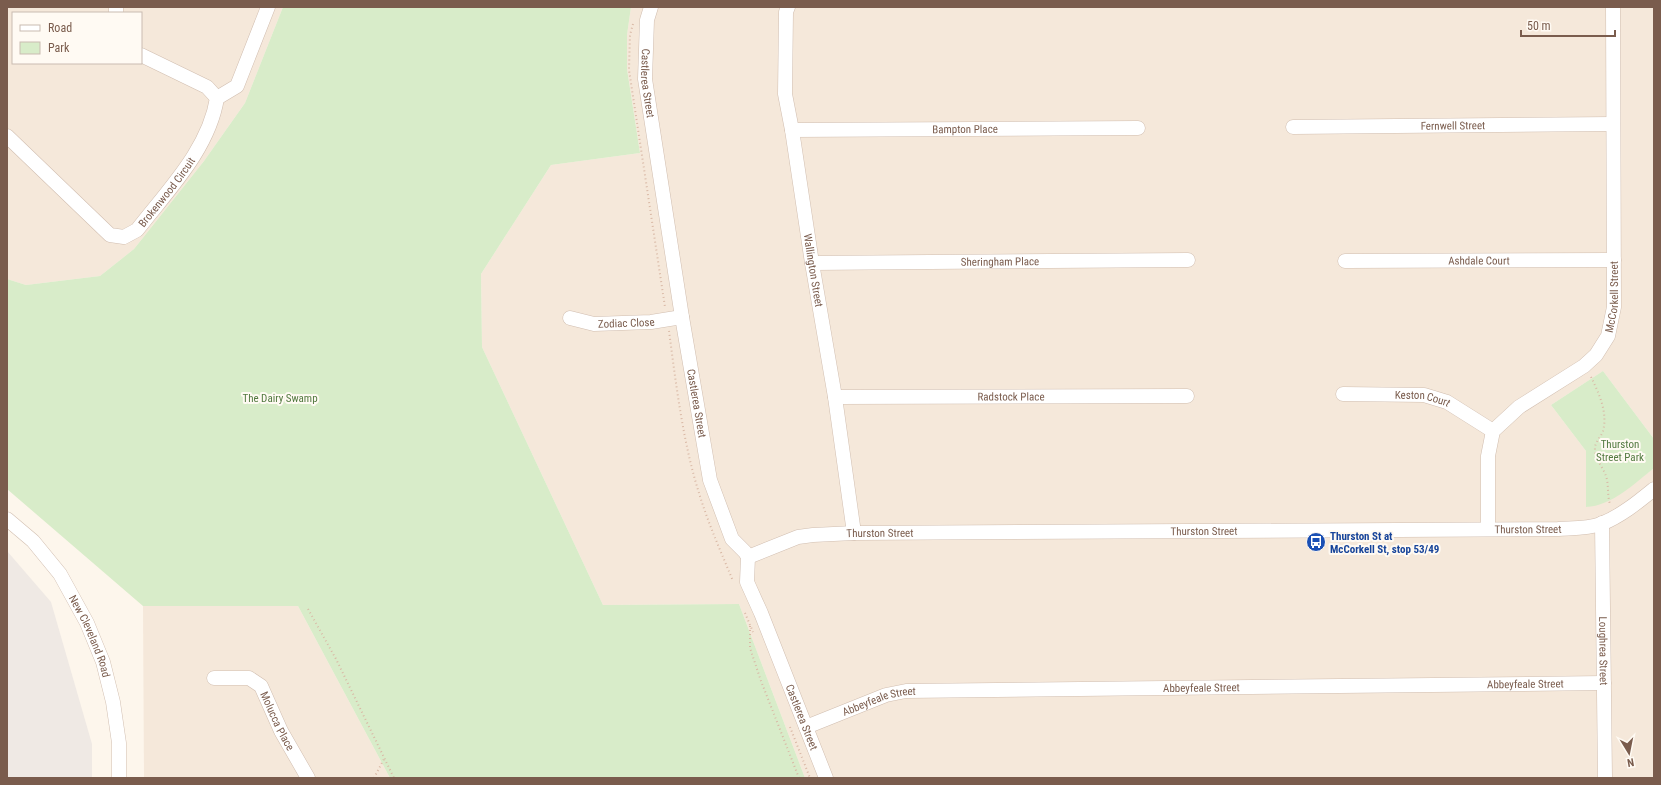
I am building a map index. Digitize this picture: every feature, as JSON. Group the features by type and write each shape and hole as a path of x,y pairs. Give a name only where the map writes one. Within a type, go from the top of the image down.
{"street":[{"path":"142,55 207,87 217,98 238,86 268,7"},
{"name":"Castlerea Street","path":"651,7 647,20 645,79 682,317 710,480 732,539 748,557 748,587 761,613 826,778"},
{"name":"Wallington Street","path":"788,7 786,12 785,94 835,397 854,533"},
{"name":"McCorkell Street","path":"1493,431 1519,407 1584,366 1596,356 1608,336 1614,307 1612,124 1613,7"},
{"name":"Brokenwood Circuit","path":"7,136 110,235 124,237 137,230 194,156 214,116 217,98"},
{"name":"Fernwell Street","path":"1293,127 1612,124"},
{"name":"Bampton Place","path":"792,130 1138,128"},
{"name":"Sheringham Place","path":"812,263 1188,260"},
{"name":"Ashdale Court","path":"1345,261 1614,260"},
{"name":"Zodiac Close","path":"570,318 594,324 650,322 682,317"},
{"name":"Keston Court","path":"1343,394 1424,395 1447,402 1493,431"},
{"name":"Radstock Place","path":"835,397 1187,396"},
{"path":"1488,529 1488,456 1493,431"},
{"name":"Thurston Street","path":"748,557 798,537 854,533 1558,529 1588,527 1602,524 1632,506 1654,489"},
{"name":"New Cleveland Road","path":"7,519 33,541 60,574 86,623 103,662 113,702 118,743 119,778"},
{"name":"Loughrea Street","path":"1602,524 1604,778"},
{"name":"Molucca Place","path":"214,678 249,678 261,686 281,731 308,778"},
{"name":"Abbeyfeale Street","path":"806,727 886,695 906,691 1604,682"}],"path":[{"path":"1584,366 1603,406 1603,432 1598,439 1595,449 1598,460 1606,477 1610,504"},
{"path":"308,609 350,686 394,778"},
{"path":"750,625 750,648 761,681 799,778"},
{"path":"374,778 384,759"}],"shaded area":[{"path":"7,7 283,7 245,103 204,161 134,249 100,276 26,285 7,279"},
{"path":"631,7 1654,7 1654,439 1603,371 1551,405 1586,451 1586,507 1621,493 1654,468 1654,778 805,778 739,604 603,605 482,347 481,274 551,165 640,153 627,69 627,35"},
{"path":"7,551 51,602 92,744 92,778 7,778"},
{"path":"143,606 298,606 390,778 144,778"}],"green space":[{"name":"The Dairy Swamp","path":"283,7 631,7 627,35 627,69 640,153 551,165 481,274 482,347 603,605 739,604 805,778 390,778 298,606 143,606 7,489 7,279 26,285 100,276 134,249 204,161 245,103"},
{"name":"Thurston Street Park","path":"1603,371 1654,439 1654,468 1623,493 1605,503 1586,507 1586,451 1551,405"}],"place":[{"name":"Thurston St at McCorkell St, stop 53/49","path":"1316,542"}]}
